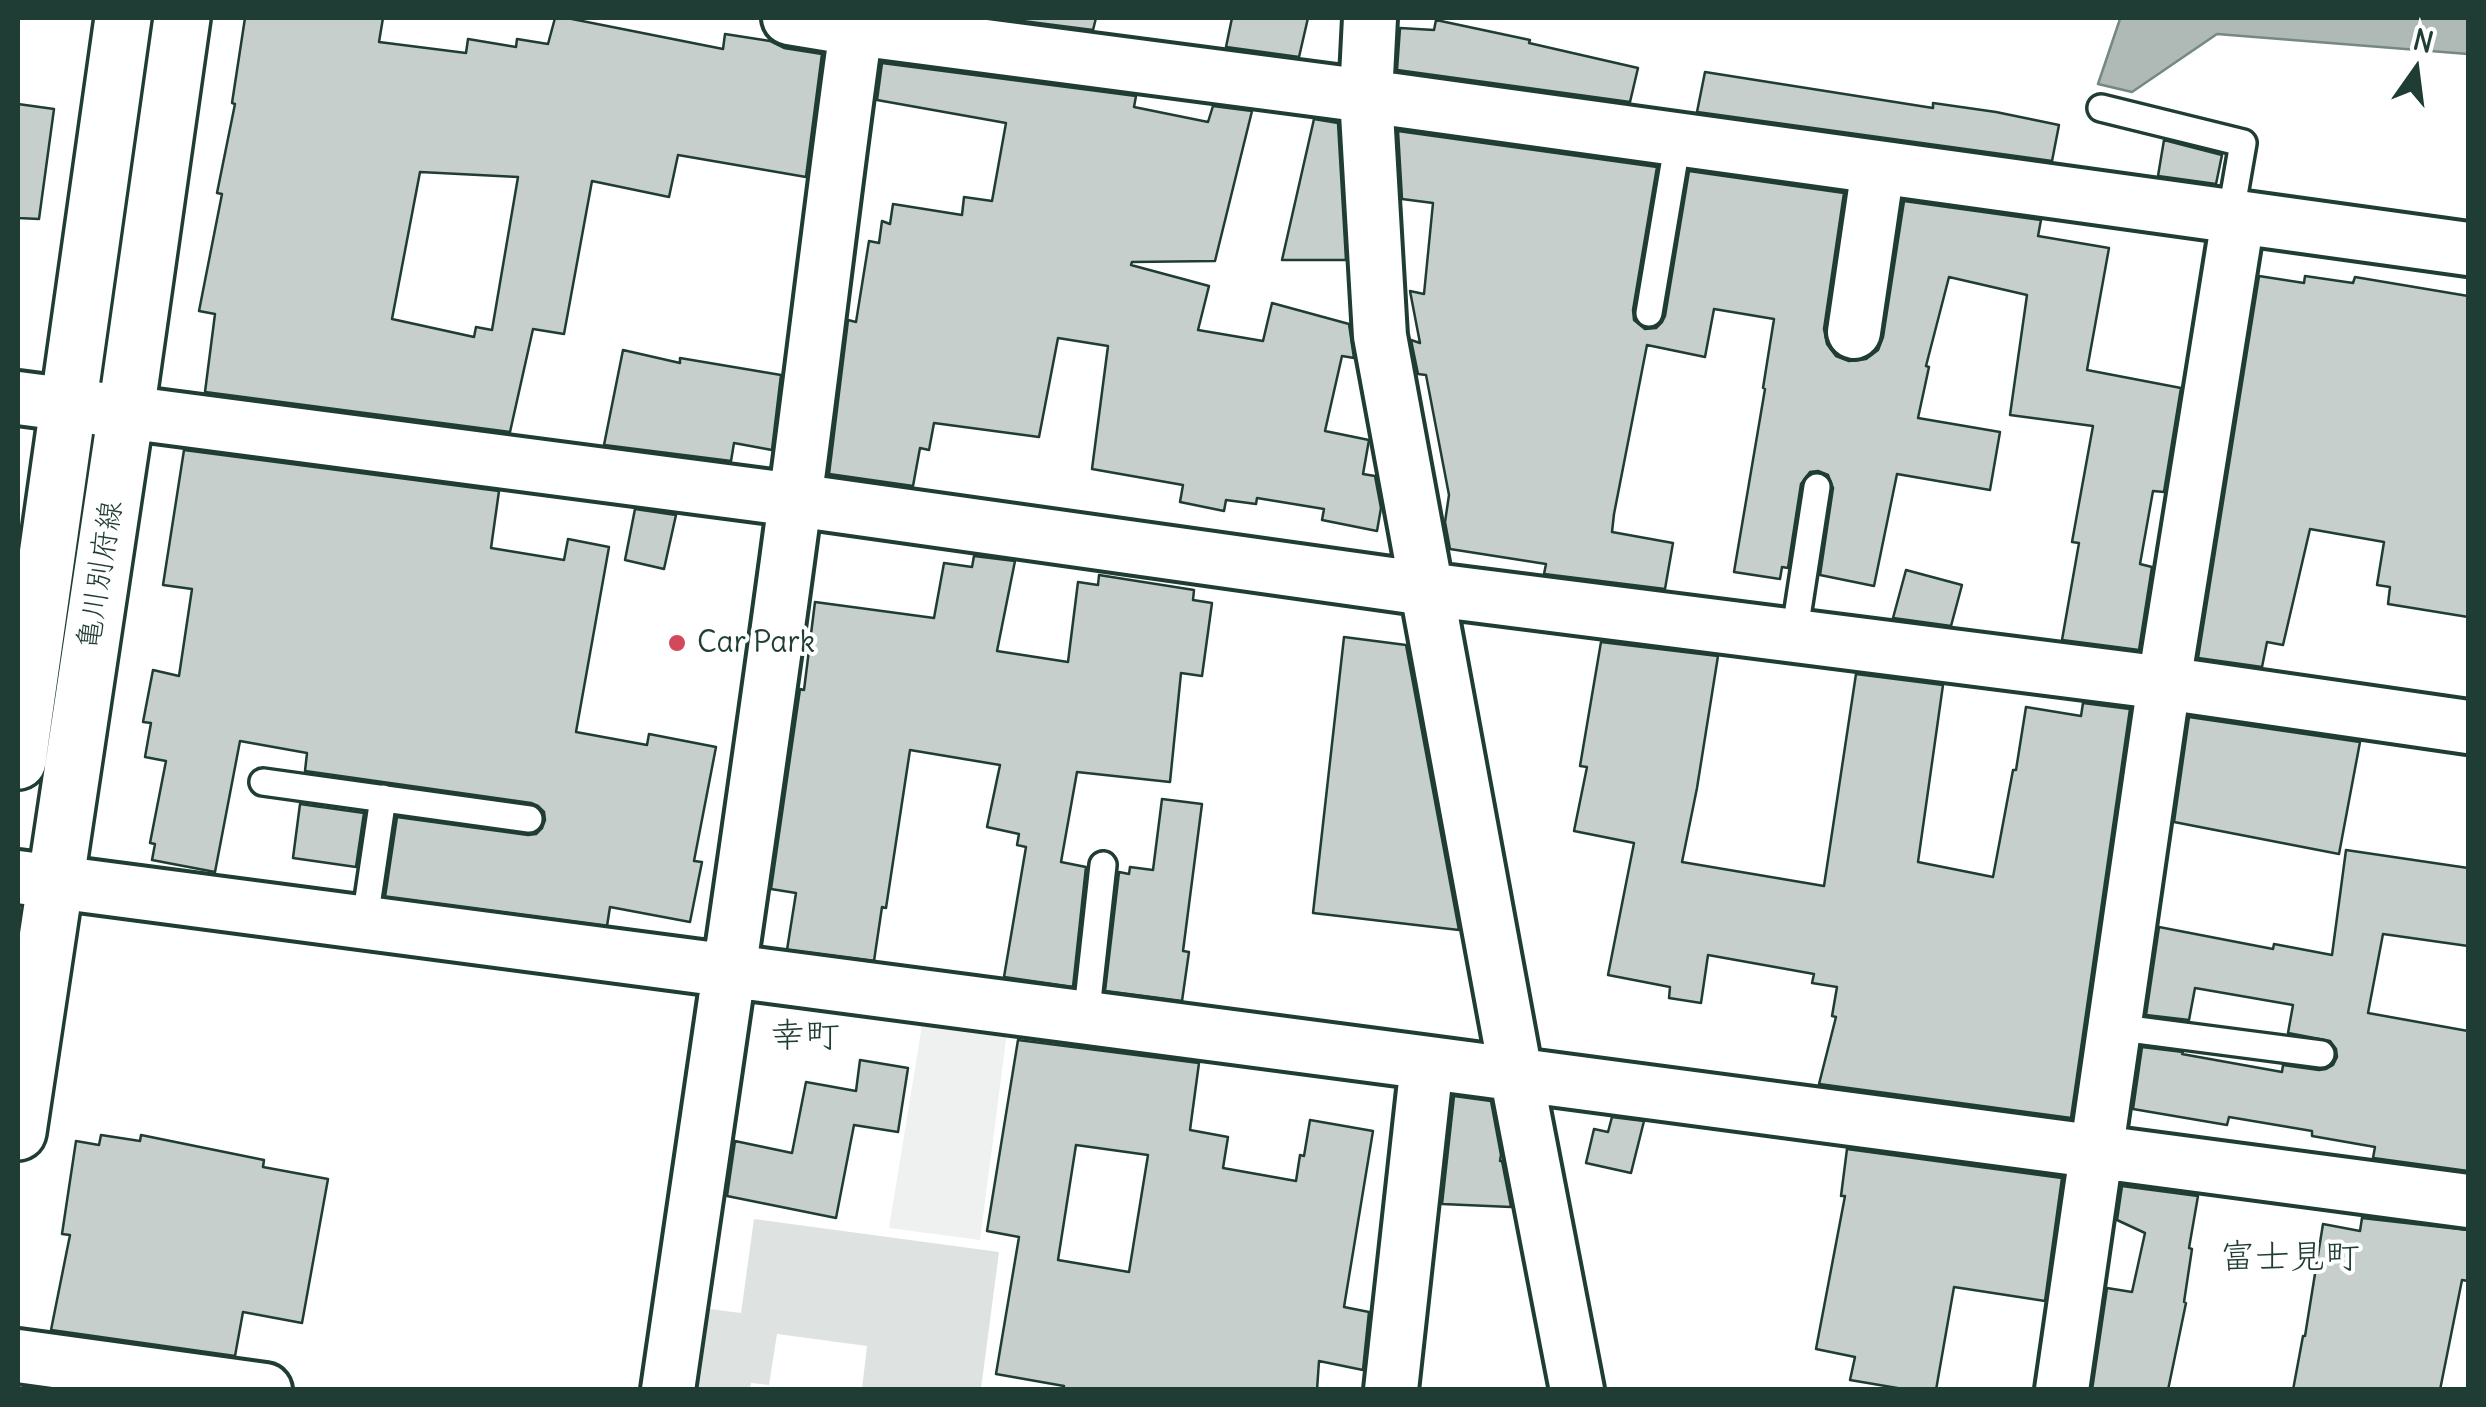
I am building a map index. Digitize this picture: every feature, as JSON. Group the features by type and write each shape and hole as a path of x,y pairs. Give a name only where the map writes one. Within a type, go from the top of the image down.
{"main road":[{"name":"亀川別府線","path":"18,761 43,402 122,18"},
{"name":"亀川別府線","path":"18,1132 36,880 126,412 182,18"}],"street":[{"path":"1370,18 1366,96 1380,336 1576,1390"},
{"path":"668,1390 795,500 824,263 824,22 2468,250"},
{"path":"1854,332 1878,168"},
{"path":"2062,1390 2234,218"},
{"path":"43,402 795,500 1426,589 2164,683 2468,727"},
{"path":"36,880 2468,1201"},
{"path":"1390,1390 1426,1062"},
{"path":"18,1356 265,1390"}],"lane":[{"path":"2101,108 2243,143 2234,218"},
{"path":"1649,314 1678,140"},
{"path":"1794,636 1818,488"},
{"path":"264,782 528,818"},
{"path":"364,926 383,798"},
{"path":"1086,1019 1103,865"},
{"path":"2114,1027 2321,1054"}],"shaded area":[{"path":"2116,18 2468,18 2468,54 2217,34 2132,92 2098,84 2120,19"},
{"path":"924,1013 1008,1025 980,1240 889,1228"},
{"path":"754,1219 999,1252 981,1389 862,1389 867,1346 777,1334 769,1385 751,1383 750,1389 691,1390 702,1308 741,1313"}],"building":[{"path":"245,18 383,18 379,42 466,53 468,39 516,47 517,39 548,44 555,18 567,18 723,49 725,34 822,54 806,177 678,155 669,197 592,181 564,334 533,329 510,432 205,392 215,314 199,311 222,194 217,193 235,104 232,103","holes":["420,172 518,177 492,330 476,327 474,337 392,319"]},
{"path":"999,18 1096,18 1093,30"},
{"path":"1232,18 1308,18 1299,57 1226,47"},
{"path":"1436,20 1638,68 1630,102 1397,70 1400,28 1434,30"},
{"path":"882,63 1136,96 1134,107 1208,122 1213,106 1252,111 1215,261 1131,265 1209,286 1198,330 1263,341 1272,303 1349,324 1354,358 1342,356 1325,431 1369,440 1363,474 1375,476 1381,508 1377,531 1322,520 1324,509 1257,498 1256,504 1226,500 1224,511 1180,502 1183,485 1092,469 1108,346 1058,338 1039,437 934,423 929,450 920,448 913,486 829,474 848,320 856,322 869,241 879,243 882,221 890,224 893,204 962,215 964,197 992,201 1006,123 877,100"},
{"path":"1705,72 1933,108 1933,103 1996,112 2059,125 2052,161 1697,112"},
{"path":"18,104 54,109 39,219 18,218"},
{"path":"1314,119 1338,123 1346,260 1282,260"},
{"path":"1398,131 1657,167 1633,310 1634,320 1645,329 1656,328 1665,316 1689,171 1844,193 1824,329 1827,344 1836,356 1849,361 1866,359 1878,350 1883,337 1904,201 2041,220 2038,236 2109,248 2087,370 2181,388 2164,492 2153,491 2140,564 2152,567 2139,650 2062,640 2079,543 2072,542 2093,426 2010,415 2027,295 1949,277 1926,366 1929,367 1918,418 2000,432 1990,490 1897,474 1874,586 1820,575 1833,488 1828,475 1818,471 1810,472 1801,484 1788,568 1782,567 1780,579 1734,572 1774,319 1714,309 1705,357 1647,345 1614,514 1612,532 1673,543 1665,589 1544,574 1546,564 1450,549 1445,522 1449,495 1426,375 1418,374 1411,340 1420,343 1410,291 1424,294 1433,203 1402,199"},
{"path":"2164,140 2222,155 2216,184 2158,176"},
{"path":"2259,276 2304,283 2305,276 2353,283 2355,277 2468,296 2468,617 2388,604 2390,587 2377,585 2384,542 2310,529 2283,645 2267,642 2262,667 2198,658"},
{"path":"623,350 680,363 680,358 781,375 772,450 734,443 731,461 604,445"},
{"path":"184,450 499,491 491,548 564,560 568,539 609,547 576,732 647,745 649,734 716,747 694,861 702,862 690,922 610,907 607,926 385,897 397,817 528,835 542,828 544,812 531,803 305,771 307,753 240,741 215,872 152,860 155,844 150,843 166,761 145,757 151,723 143,722 153,670 179,676 192,589 163,585"},
{"path":"635,509 676,515 664,569 625,560"},
{"path":"974,556 1015,561 997,651 1068,662 1078,582 1098,585 1099,575 1194,590 1193,600 1212,603 1202,676 1181,673 1170,782 1077,772 1061,862 1086,867 1073,987 1004,977 1026,847 1017,845 1019,834 987,827 1000,765 910,750 874,961 787,950 796,893 771,889 815,602 934,618 944,563 972,567"},
{"path":"1906,570 1962,585 1951,626 1893,618"},
{"path":"1344,637 1406,645 1459,930 1313,913"},
{"path":"1601,642 1718,656 1682,862 1824,886 1856,674 1943,685 1918,862 1993,877 2026,707 2081,716 2083,703 2130,709 2071,1118 1819,1084 1836,1017 1832,1016 1837,987 1812,983 1814,974 1708,955 1701,1003 1669,998 1670,987 1608,975 1634,843 1574,831 1587,767 1580,766"},
{"path":"2189,717 2360,742 2339,854 2174,822"},
{"path":"1162,799 1202,804 1183,951 1189,952 1182,1001 1105,991 1119,872 1129,874 1130,867 1153,870"},
{"path":"300,804 364,813 356,867 293,858"},
{"path":"2346,850 2468,868 2468,946 2383,934 2368,1013 2468,1031 2468,1171 2373,1158 2375,1147 2312,1136 2312,1131 2229,1117 2227,1125 2133,1109 2142,1047 2282,1072 2283,1065 2319,1070 2333,1065 2336,1049 2330,1041 2288,1033 2293,1005 2195,988 2189,1020 2146,1015 2159,927 2273,949 2274,944 2332,955"},
{"path":"1018,1040 1199,1063 1190,1130 1228,1137 1223,1168 1296,1181 1310,1120 1373,1131 1344,1307 1369,1312 1363,1370 1319,1361 1317,1390 1063,1390 1064,1386 996,1374 1019,1237 987,1231","holes":["1076,1145 1148,1155 1129,1272 1058,1260"]},
{"path":"860,1060 908,1068 898,1132 854,1125 836,1218 727,1196 735,1141 792,1153 806,1082 856,1091"},
{"path":"1454,1096 1491,1101 1511,1207 1442,1204"},
{"path":"1612,1117 1644,1121 1631,1173 1586,1163 1594,1129 1608,1132"},
{"path":"101,1135 140,1141 141,1135 264,1160 263,1167 328,1179 302,1323 243,1312 235,1356 51,1330 70,1235 62,1234 76,1141 99,1145"},
{"path":"1847,1149 2062,1178 2045,1301 1954,1287 1936,1390 1909,1390 1850,1380 1855,1357 1816,1349 1845,1196 1841,1196"},
{"path":"2122,1186 2198,1196 2189,1248 2192,1249 2186,1303 2168,1390 2092,1390 2107,1288 2132,1292 2145,1233 2117,1220"},
{"path":"2362,1218 2468,1230 2468,1281 2462,1280 2440,1390 2293,1390 2323,1224 2360,1231"}],"place":[{"name":"Car Park","path":"677,643"}],"district":[{"name":"幸町","path":"805,1037"},
{"name":"富士見町","path":"2290,1258"}]}
